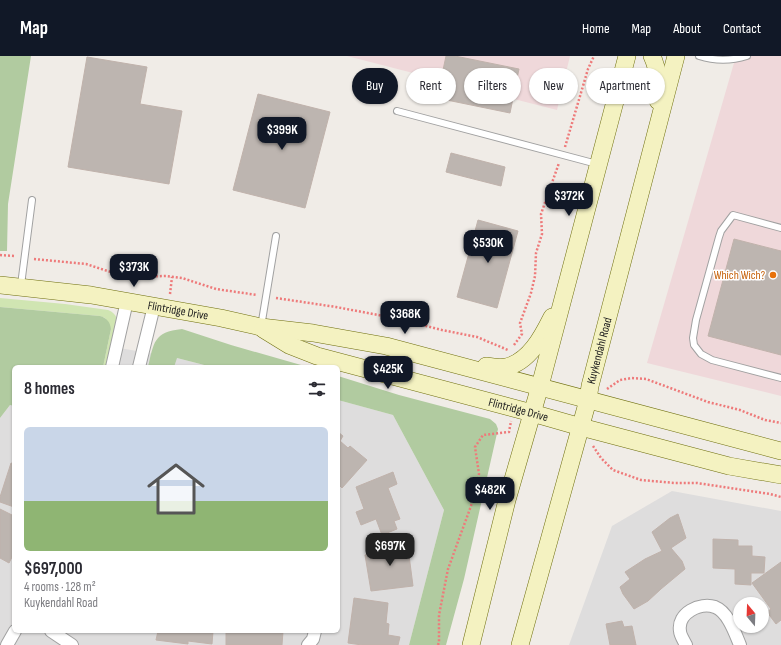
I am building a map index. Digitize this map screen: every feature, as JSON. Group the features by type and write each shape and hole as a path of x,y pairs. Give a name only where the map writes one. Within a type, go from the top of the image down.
{"street":[{"path":"471,645 507,500 540,386 627,56"},
{"path":"652,56 657,71 659,85 656,135"},
{"name":"Kuykendahl Road","path":"520,645 588,429 595,401 590,386 676,56"},
{"name":"Flintridge Drive","path":"0,285 91,295 221,318 261,327 314,333 386,346 781,451"},
{"path":"464,366 504,367 518,363 531,351 547,328 563,298"},
{"path":"112,365 127,301"},
{"path":"139,365 154,306"},
{"name":"Flintridge Drive","path":"261,327 289,346 317,356 729,466 781,476"},
{"path":"686,645 679,630 681,621 689,610 701,606 715,607 728,618 740,645"},
{"path":"7,645 14,633"},
{"path":"54,633 72,645"},
{"path":"308,645 313,639 314,633"}],"lane":[{"path":"699,56 725,60 747,56"},
{"path":"397,111 598,165"},
{"path":"20,287 32,200"},
{"path":"781,228 733,215 720,234 696,320 693,338 696,350 706,357 718,362 781,378"},
{"path":"261,327 276,236"}],"path":[{"path":"518,363 511,356 510,351 522,334 520,323 531,293 535,276 536,253 542,234 541,214 562,155 588,69 594,56"},
{"path":"595,401 605,391 620,380 632,378 646,379 708,402 740,410 765,420 781,423"},
{"path":"438,645 439,615 448,569 471,506 479,474 475,447 482,435 509,432 514,408"},
{"path":"588,429 593,446 601,458 613,470 641,480 675,483 697,482 781,497"}],"shaded area":[{"path":"347,56 570,56 567,68 529,68 529,103 521,101 521,68 464,68 464,86 456,84 456,68 406,68 406,71"},
{"path":"736,56 781,56 781,396 647,363"},
{"path":"534,104 558,104 557,110"},
{"path":"108,346 177,358 204,365 103,365"},
{"path":"340,401 393,415 444,510 409,645 0,645 0,418 10,405 12,406 12,633 340,633"},
{"path":"672,491 781,511 781,645 569,645 612,526"}],"green space":[{"path":"0,56 31,56 8,204 7,251 0,251"},
{"path":"0,298 65,304 108,310 114,313 117,319 116,335 108,365 103,365 111,329 105,318 100,316 0,307"},
{"path":"0,307 100,316 109,322 111,329 103,365 12,365 12,406 10,405 0,418"},
{"path":"182,329 301,365 204,365 177,358 175,365 148,365 156,340 165,333"},
{"path":"340,377 399,395 490,419 496,424 498,429 464,579 446,645 409,645 444,510 393,415 340,401"}],"building":[{"path":"446,56 455,56 514,68 464,68 464,104 456,102 456,68 443,68"},
{"path":"87,57 147,67 140,104 182,111 169,184 68,167"},
{"path":"258,94 330,112 305,208 233,190"},
{"path":"466,104 512,104 510,113"},
{"path":"451,153 505,167 501,186 446,172"},
{"path":"478,220 518,231 497,308 457,297"},
{"path":"734,239 781,251 781,355 708,336"},
{"path":"340,434 343,436 340,441"},
{"path":"340,441 348,448 350,446 367,460 342,488 340,486"},
{"path":"12,463 12,506 0,502 0,497"},
{"path":"393,472 397,484 388,488 400,519 394,521 397,529 382,535 376,519 361,525 356,512 364,509 356,487"},
{"path":"0,509 12,515 12,557 9,563 0,558"},
{"path":"678,514 686,538 671,548 682,561 685,569 648,601 634,609 623,594 620,587 630,579 625,572 645,559 662,551 652,532 670,518"},
{"path":"713,539 738,540 738,546 752,546 752,556 765,557 764,573 751,573 751,585 735,584 735,569 713,568"},
{"path":"407,540 413,586 371,591 365,555 380,553 379,544"},
{"path":"781,562 781,620 776,624 769,615 769,610 771,609 769,606 769,597 762,597 752,583"},
{"path":"354,598 388,603 386,623 389,624 388,635 400,637 398,645 362,645 348,643"},
{"path":"622,621 624,627 632,626 636,645 610,645 606,624"},
{"path":"158,633 213,633 212,644 188,641 188,644 156,640"},
{"path":"226,633 283,633 282,645 226,645"}],"place":[{"name":"Which Wich?","path":"773,275"}]}
